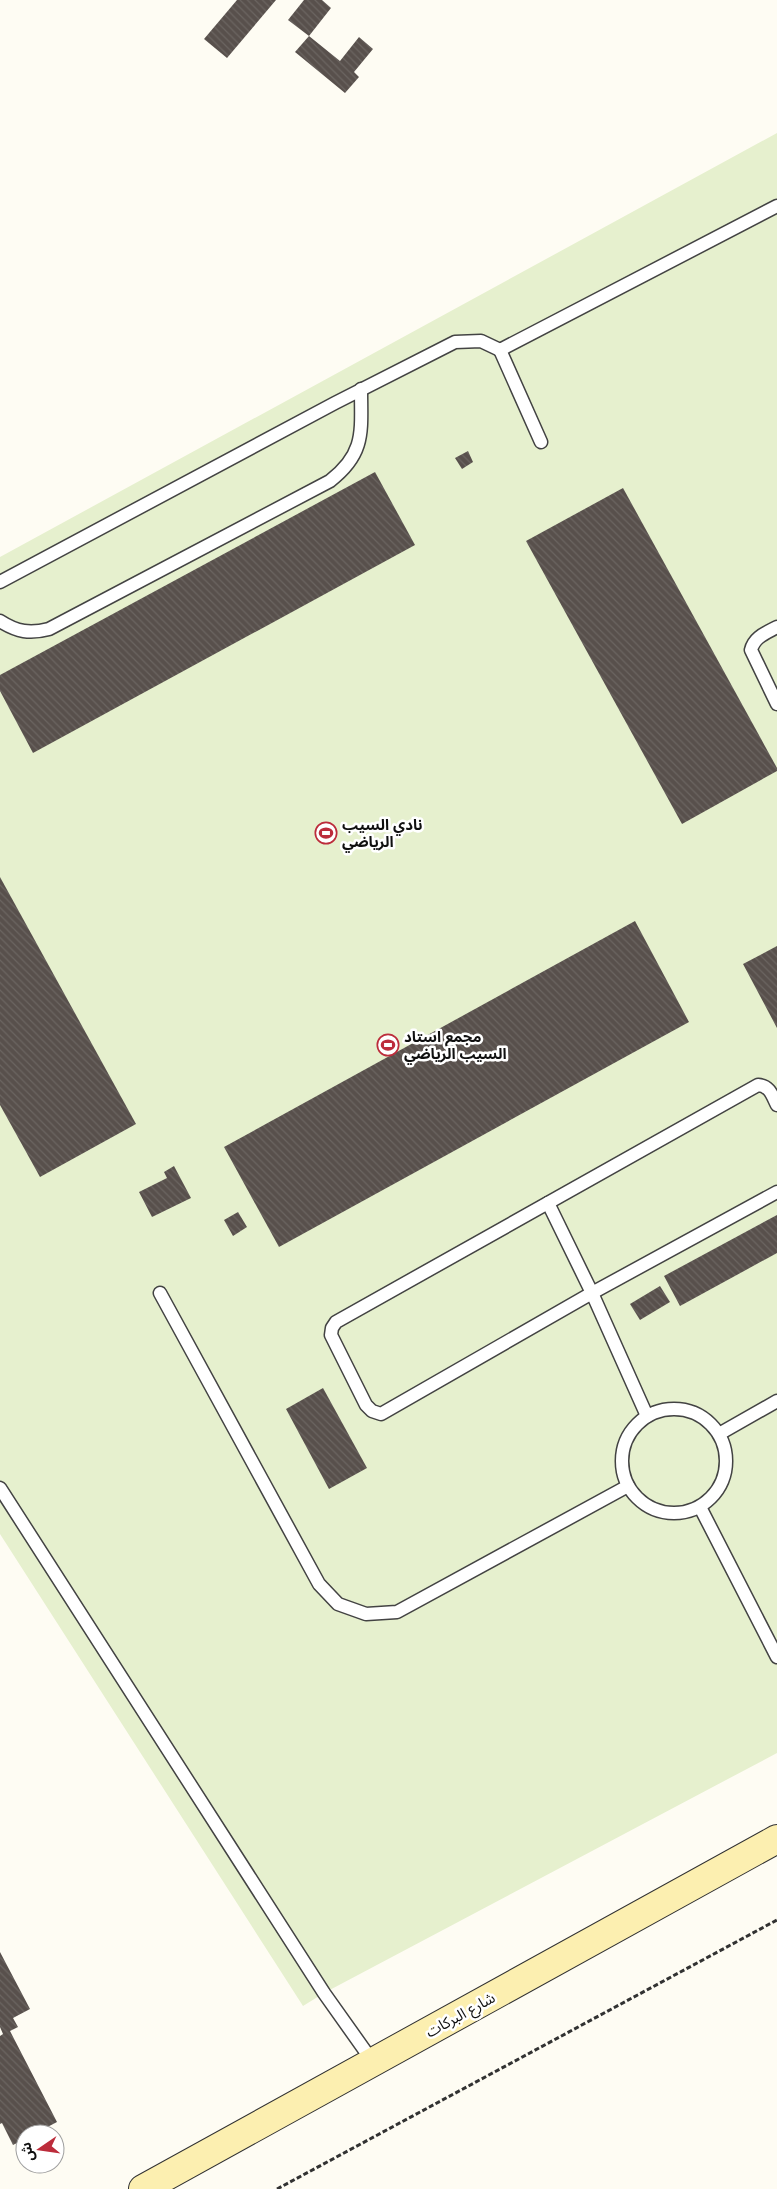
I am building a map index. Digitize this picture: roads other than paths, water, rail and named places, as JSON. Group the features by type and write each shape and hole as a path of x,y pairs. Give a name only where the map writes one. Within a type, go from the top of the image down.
{"street":[{"name":"شارع البركات","path":"143,2189 777,1839"}],"lane":[{"path":"500,350 777,206"},
{"path":"0,582 361,389 455,342 481,341 500,350 541,442"},
{"path":"0,621 12,629 25,632 49,629 330,481 345,469 355,454 361,436 361,389"},
{"path":"777,627 756,638 751,650 777,704"},
{"path":"777,1105 770,1090 765,1086 758,1085 336,1322 332,1328 331,1335 366,1404 372,1411 381,1414 592,1293 777,1192"},
{"path":"548,1203 592,1293 647,1416"},
{"path":"160,1293 319,1584 338,1604 366,1614 397,1612 628,1486"},
{"path":"719,1434 777,1401"},
{"path":"666,1409 687,1410 705,1419 719,1434 726,1454 724,1474 715,1493 700,1507 680,1513 660,1511 641,1502 628,1486 622,1467 624,1447 632,1429 647,1416 666,1409"},
{"path":"0,1488 324,1993 373,2062"},
{"path":"700,1507 777,1657"}],"place":[{"name":"نادي السيب الرياضي","path":"326,833"},
{"name":"مجمع استاد السيب الرياضي","path":"388,1045"}]}
